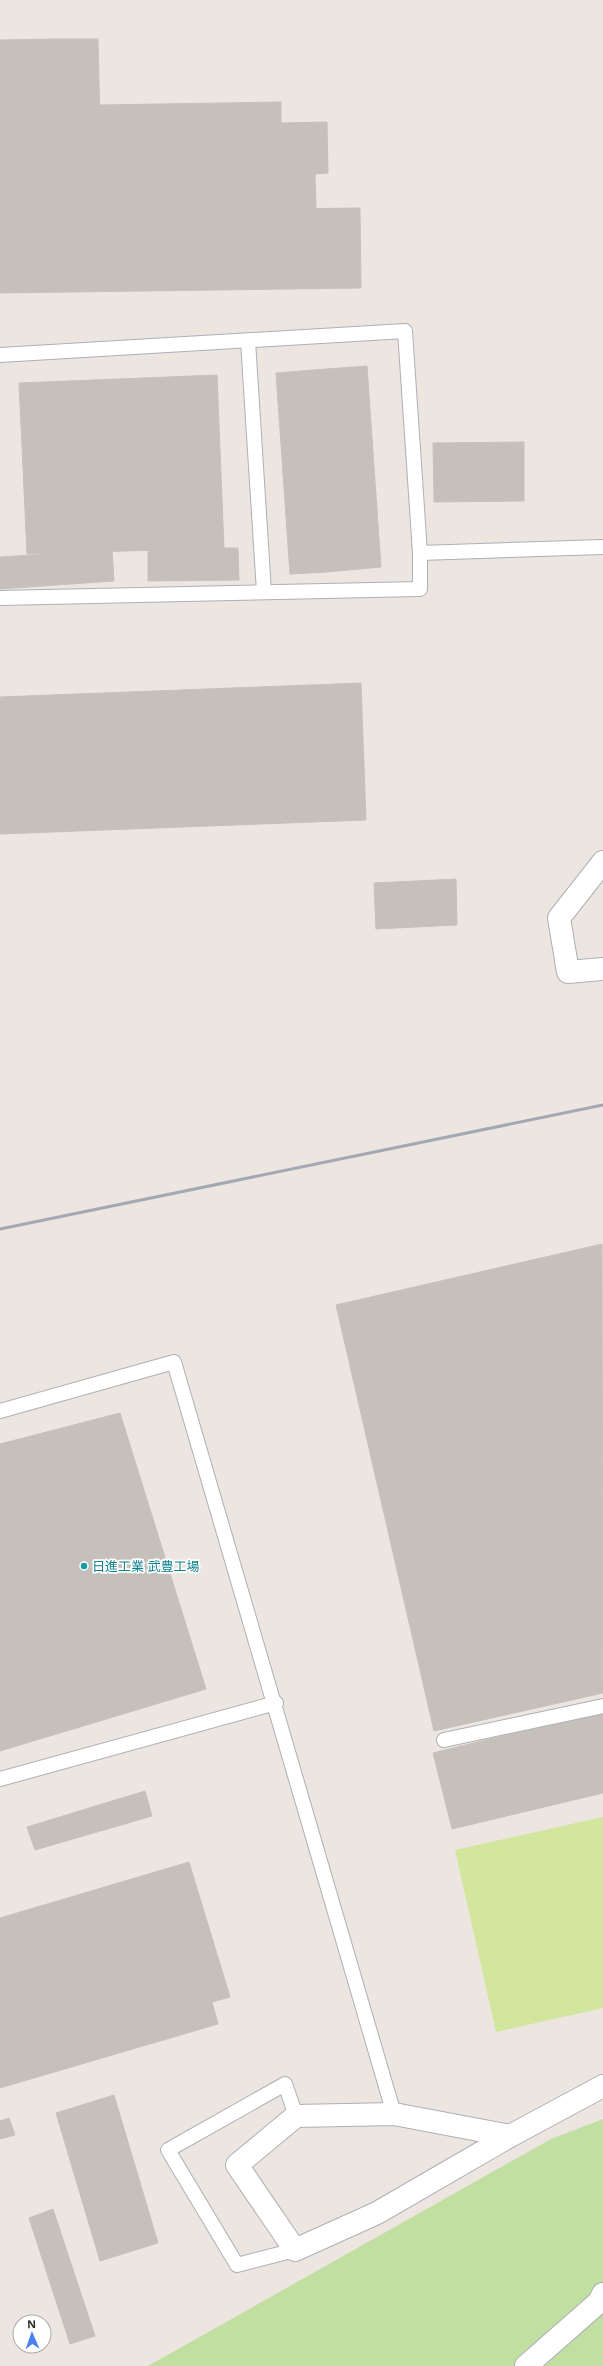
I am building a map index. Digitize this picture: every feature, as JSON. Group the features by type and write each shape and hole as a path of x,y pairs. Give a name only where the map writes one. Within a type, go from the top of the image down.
{"street":[{"path":"603,862 559,918 568,972 603,969"},
{"path":"510,2136 394,2114 296,2116 236,2165 295,2250 377,2213 510,2136 603,2086"},
{"path":"526,2366 599,2302 603,2294"}],"lane":[{"path":"0,356 404,331 420,552 420,589 0,598"},
{"path":"248,340 264,592"},
{"path":"420,552 603,547"},
{"path":"0,1411 174,1362 276,1703 394,2114"},
{"path":"0,1779 276,1703"},
{"path":"444,1740 603,1706"},
{"path":"295,2250 237,2265 168,2150 286,2084 296,2116"}],"green space":[{"path":"603,1817 603,2008 496,2032 455,1850"},
{"path":"603,2119 603,2366 148,2366 551,2139"}],"building":[{"path":"55,39 98,39 100,126 56,126"},
{"path":"55,39 56,126 281,123 282,209 360,208 361,288 0,293 0,40"},
{"path":"281,102 281,123 100,126 99,105"},
{"path":"327,122 328,173 315,174 316,209 282,209 281,123"},
{"path":"367,366 381,567 327,572 313,370"},
{"path":"313,370 327,572 290,574 276,373"},
{"path":"217,375 224,548 27,554 19,383"},
{"path":"524,442 524,501 434,502 433,443"},
{"path":"238,548 239,580 148,581 148,549"},
{"path":"112,550 114,581 0,589 0,557"},
{"path":"361,683 366,820 0,834 0,697"},
{"path":"456,879 457,925 376,929 374,883"},
{"path":"602,1244 603,1693 434,1731 336,1305"},
{"name":"日進工業 武豊工場","path":"120,1413 206,1689 0,1751 0,1444"},
{"path":"603,1711 603,1793 452,1829 433,1753"},
{"path":"145,1791 152,1816 35,1850 27,1827"},
{"path":"189,1862 230,1997 212,2002 218,2024 0,2088 0,1918"},
{"path":"114,2095 158,2243 100,2261 56,2113"},
{"path":"9,2118 15,2135 0,2139 0,2121"},
{"path":"53,2209 95,2336 70,2344 29,2218"}],"railway":[{"path":"0,1229 603,1105"}],"place":[{"name":"日進工業 武豊工場","path":"84,1566"}]}
